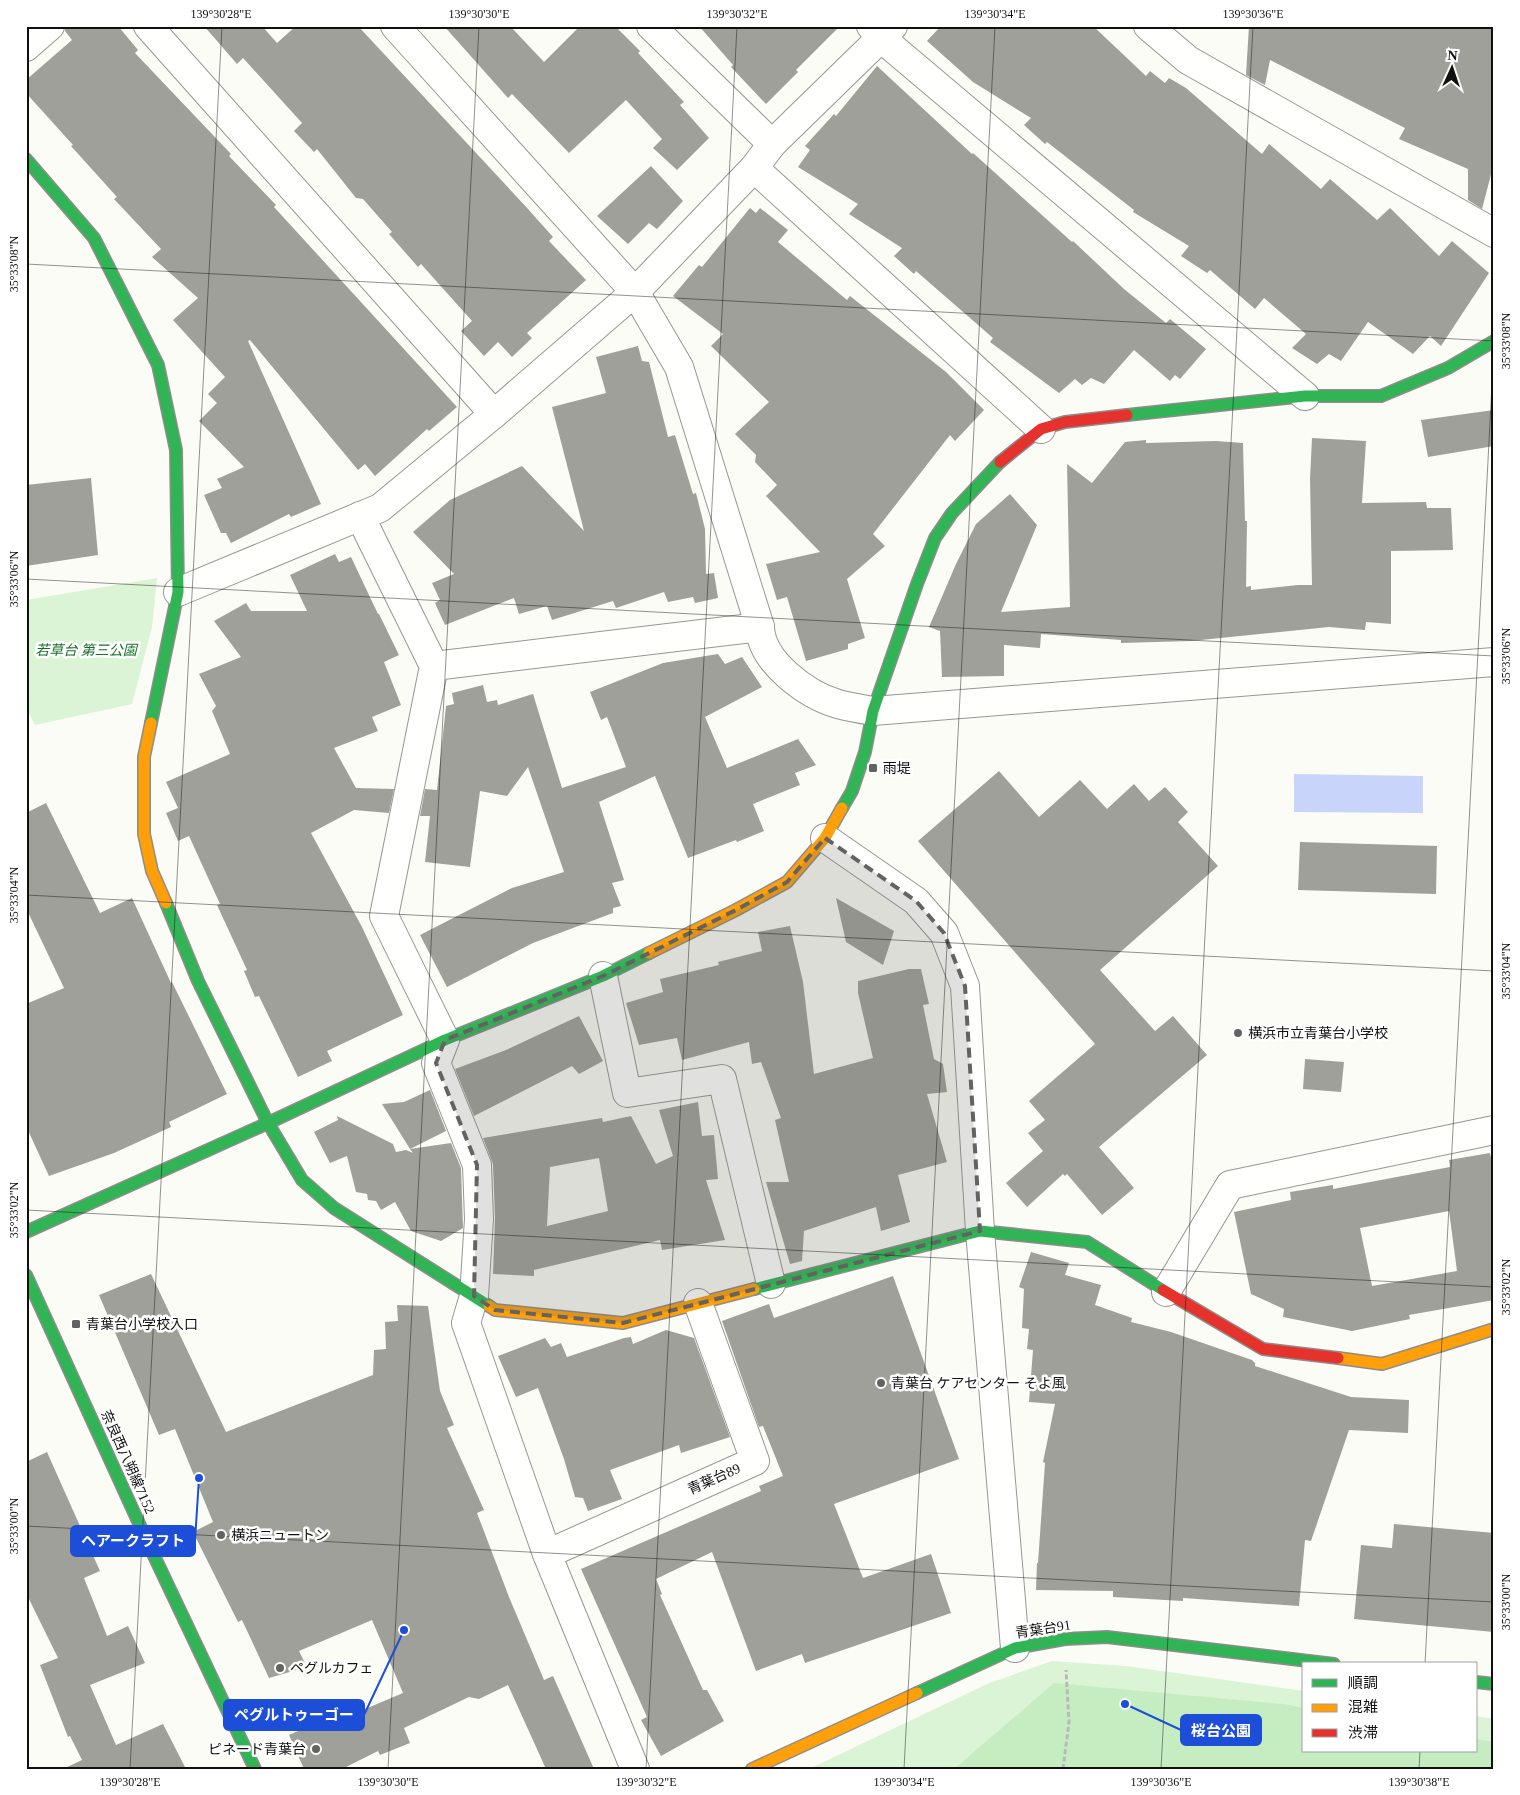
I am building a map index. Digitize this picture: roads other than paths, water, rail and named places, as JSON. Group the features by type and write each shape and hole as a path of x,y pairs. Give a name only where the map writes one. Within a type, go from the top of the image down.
{"street":[{"path":"26,47 50,26"},
{"path":"148,26 494,414"},
{"path":"395,26 635,292 679,367 760,627 760,638 776,664 802,688 837,704 872,711 1494,662"},
{"path":"650,26 772,144"},
{"path":"1148,26 1188,60 1494,233"},
{"path":"178,592 380,508 494,414 635,292 754,168 772,144 882,30 1305,396"},
{"path":"26,159 94,238 158,365 176,450 178,592 144,757 144,834 152,871 198,981 268,1123 302,1180 334,1208 495,1310 623,1323 980,1231 1087,1242 1166,1292 1263,1349 1382,1364 1494,1329"},
{"path":"754,168 1041,429"},
{"path":"26,1232 268,1123 445,1040 603,976 736,910 787,882 826,838 852,791 865,752 872,711 935,538 952,513 993,468 1041,429 1065,422 1305,396 1381,396 1448,368 1494,341"},
{"path":"360,516 434,666 384,916 445,1040 436,1063 478,1165 479,1219 474,1296 466,1323 547,1554 635,1769"},
{"path":"434,666 760,627"},
{"path":"826,838 916,901 944,933 965,986 980,1231 1015,1648"},
{"path":"603,976 627,1093 722,1079 770,1284"},
{"path":"1166,1292 1230,1185 1494,1130"},
{"name":"奈良西八朔線7152","path":"26,1275 143,1532 255,1769"},
{"name":"青葉台89","path":"547,1554 755,1461 698,1303"},
{"name":"青葉台91","path":"752,1769 1015,1648 1065,1639 1107,1637 1317,1662"},
{"path":"1478,1682 1494,1684"}],"water":[{"path":"1294,774 1423,776 1423,813 1294,812"}],"place":[{"name":"雨堤","path":"873,768"},
{"name":"横浜市立青葉台小学校","path":"1238,1033"},
{"name":"青葉台小学校入口","path":"76,1324"},
{"name":"青葉台 ケアセンター そよ風","path":"881,1383"},
{"name":"ヘアークラフト","path":"199,1478"},
{"name":"横浜ニュートン","path":"221,1535"},
{"name":"ペグルトゥーゴー","path":"404,1630"},
{"name":"ペグルカフェ","path":"280,1668"},
{"name":"桜台公園","path":"1125,1704"},
{"name":"ピネード青葉台","path":"316,1749"}],"park label":[{"name":"若草台 第三公園","path":"86,650"}]}
